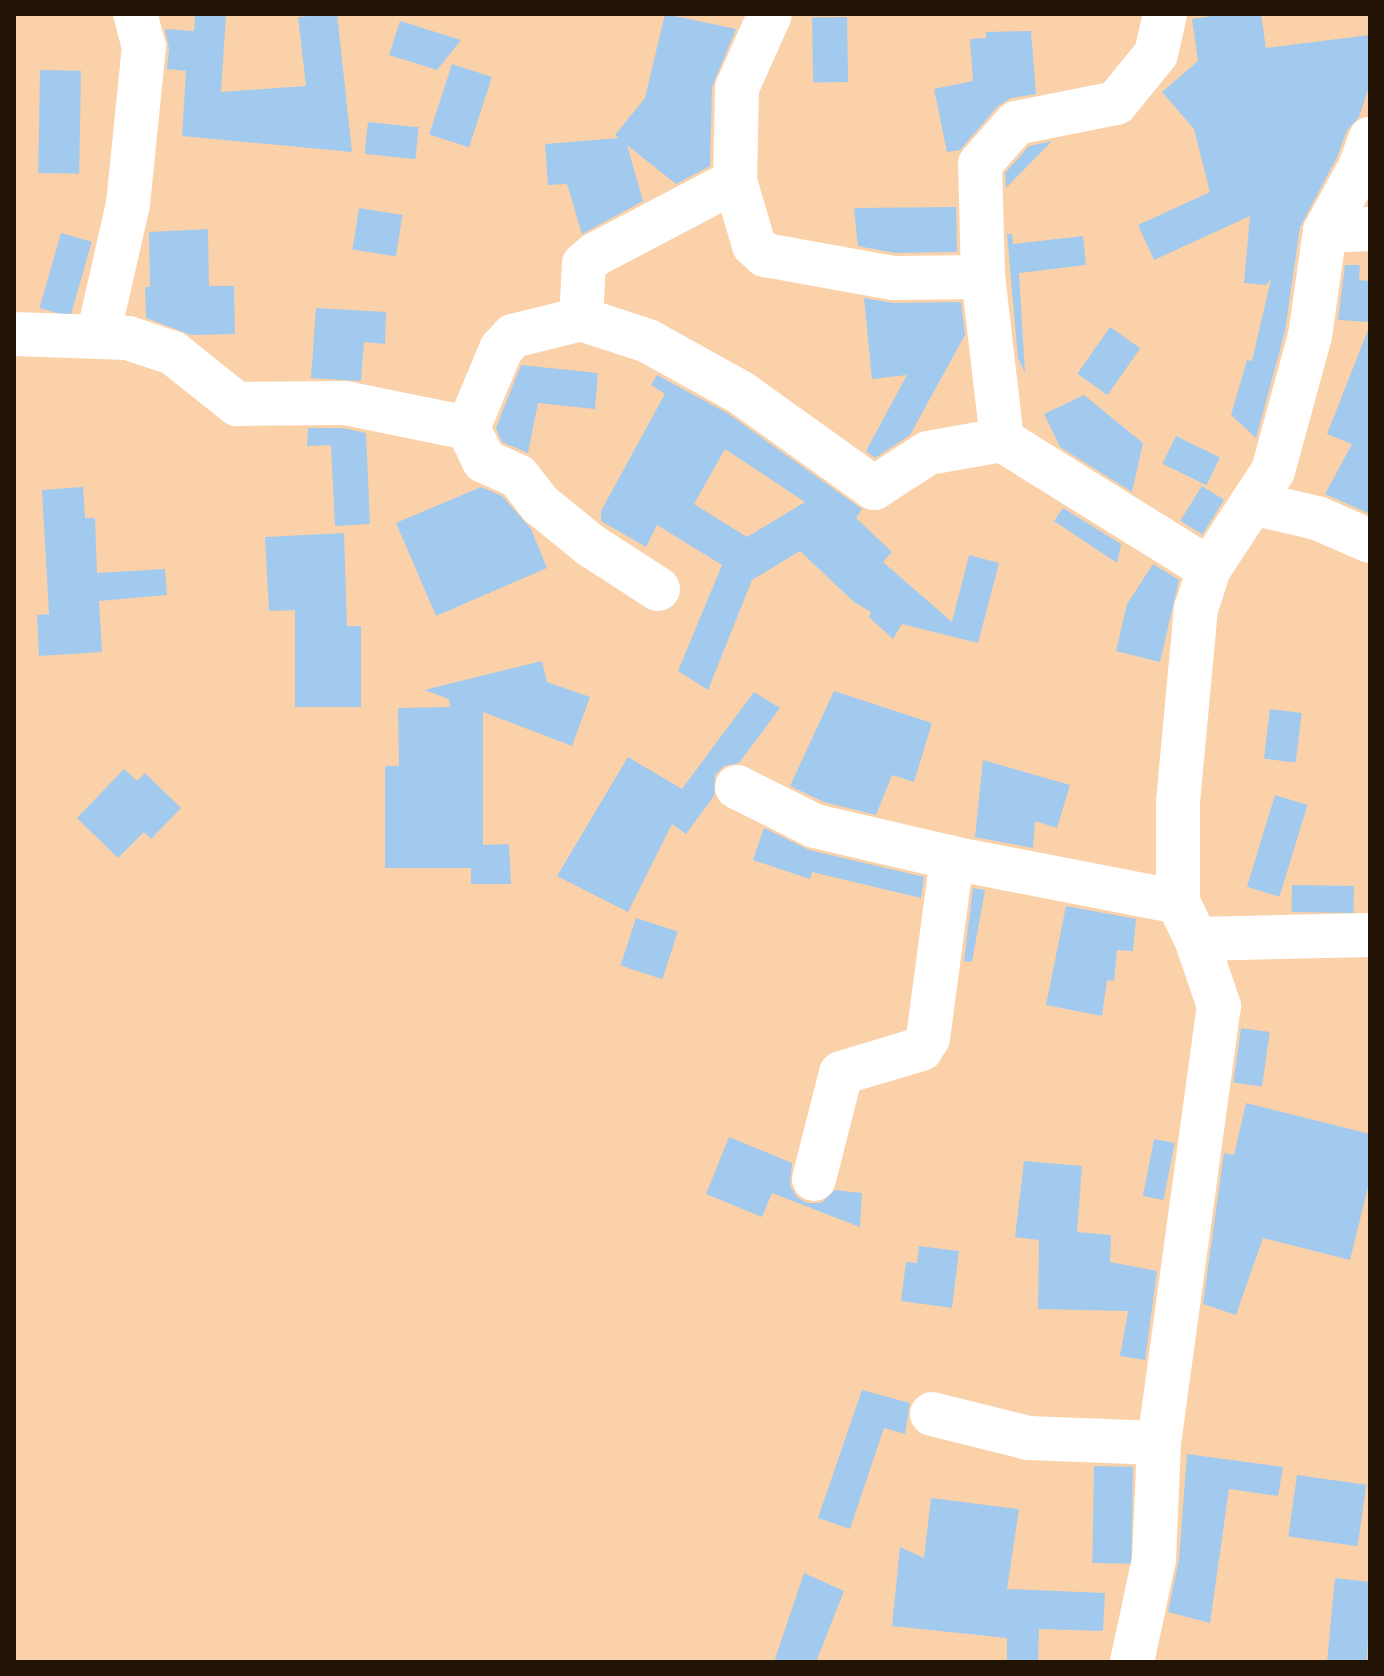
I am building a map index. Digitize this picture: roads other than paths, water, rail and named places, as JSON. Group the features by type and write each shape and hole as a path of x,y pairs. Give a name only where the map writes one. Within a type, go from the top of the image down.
{"street":[{"path":"98,336 128,204 144,47 135,14"},
{"path":"770,14 737,88 735,181 754,245 765,255 893,278 983,277"},
{"path":"1002,440 983,277 980,164 1016,123 1116,103 1156,54 1165,14"},
{"path":"1132,1662 1154,1559 1159,1443 1219,1006 1187,921 1178,802 1196,609 1209,569 1273,471 1310,336 1325,231 1360,167 1370,139"},
{"path":"581,319 584,264 735,181"},
{"path":"1325,231 1370,229"},
{"path":"658,589 590,545 541,505 518,476 484,461 468,428 501,349 513,336 581,319 648,341 740,392 874,488 928,453 1002,440 1209,569"},
{"path":"14,334 128,338 173,353 237,404 345,403 468,428"},
{"path":"1252,503 1317,518 1370,541"},
{"path":"737,787 815,826 952,858 1187,921 1370,935"},
{"path":"814,1179 841,1073 921,1049 928,1038 952,858"},
{"path":"932,1414 1028,1438 1159,1443"}]}
